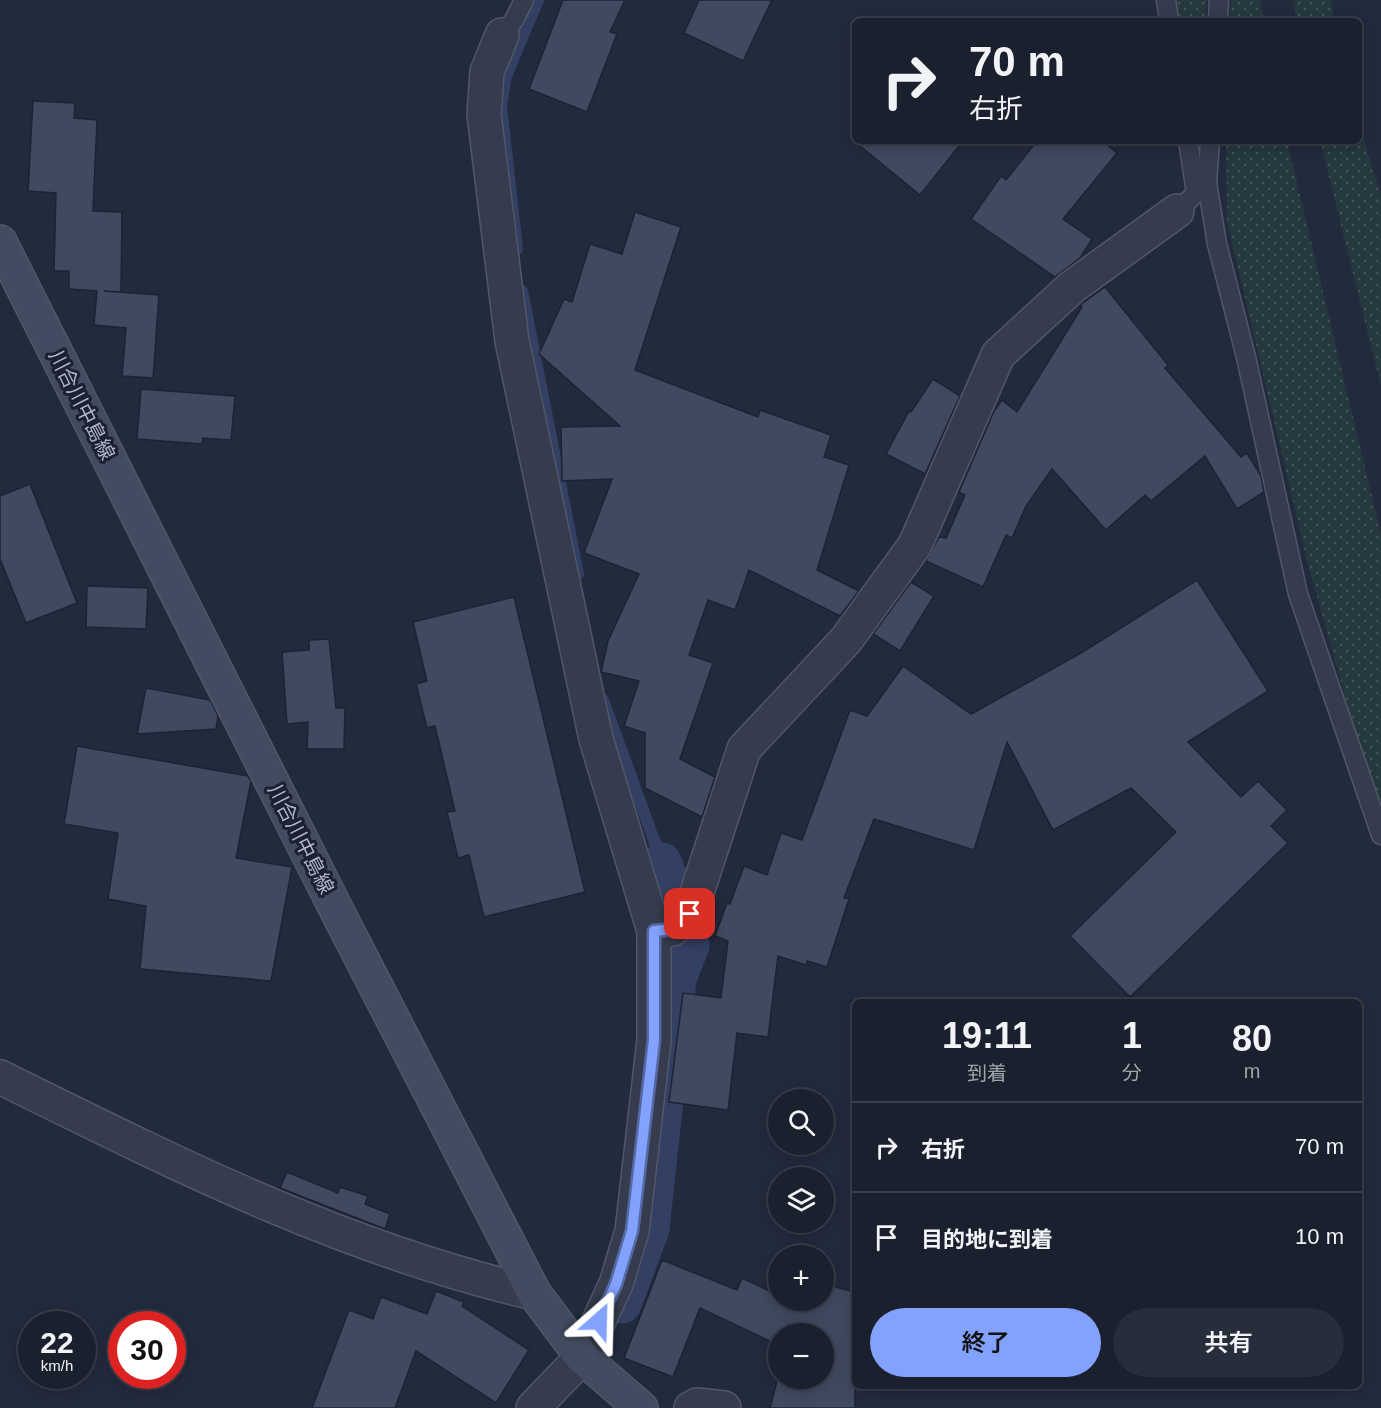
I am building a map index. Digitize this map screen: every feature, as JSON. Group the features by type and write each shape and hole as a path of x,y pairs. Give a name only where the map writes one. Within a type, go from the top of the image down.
{"main road":[{"name":"川合川中島線","path":"0,242 341,919 534,1293 582,1357 641,1408"}],"street":[{"path":"502,35 487,72 484,114 512,341 596,739 654,931 654,1040 632,1231 616,1284 582,1357 533,1408"},
{"path":"654,931 673,929 690,914 744,749 846,640 915,545 998,355 1072,287 1194,196"},
{"path":"0,1077 272,1207 379,1247 483,1281 534,1293"},
{"path":"691,1408 697,1405 724,1408"}],"lane":[{"path":"502,35 514,21 524,0"},
{"path":"1166,0 1169,18"},
{"path":"1218,18 1219,0"},
{"path":"1188,144 1194,196 1217,244 1246,357 1298,594 1381,836"},
{"path":"1194,196 1209,144"}],"shaded area":[{"path":"1171,0 1207,0 1206,18 1174,18"},
{"path":"1231,0 1260,0 1263,18 1230,18"},
{"path":"1293,0 1331,0 1334,18 1296,18"},
{"path":"1362,134 1381,195 1381,386 1321,144 1362,144"},
{"path":"1226,144 1288,144 1381,534 1381,811 1359,746 1307,561 1227,221"}],"building":[{"path":"563,0 625,0 610,32 617,34 587,112 529,89"},
{"path":"699,0 772,0 743,61 684,33"},
{"path":"33,101 75,103 74,118 97,120 93,211 122,212 121,292 104,291 159,295 153,378 122,376 126,328 94,325 97,291 69,289 69,271 54,271 56,193 28,191"},
{"path":"858,144 961,144 920,195"},
{"path":"1035,144 1106,144 1117,153 1063,219 1092,239 1080,258 1055,277 971,219 1001,176 1006,180"},
{"path":"635,212 681,227 635,370 758,417 760,410 831,435 824,457 849,465 817,570 859,591 840,616 749,570 735,610 708,600 689,655 713,663 680,759 715,777 702,817 645,788 645,733 624,726 639,681 601,672 608,641 639,574 584,553 612,479 562,481 561,427 620,426 539,354 564,299 572,302 590,244 622,254"},
{"path":"1105,287 1168,365 1165,368 1241,457 1247,453 1261,476 1264,492 1237,509 1205,456 1151,501 1145,495 1106,530 1052,469 1026,506 1012,538 1006,535 983,587 926,561 939,537 946,538 965,495 959,492 994,411 1002,400 1017,412 1082,307 1080,305"},
{"path":"933,379 960,396 925,474 886,454 909,411 911,412"},
{"path":"141,389 235,396 231,440 203,438 202,444 137,439"},
{"path":"30,484 77,603 26,623 0,559 0,496"},
{"path":"1197,580 1268,691 1188,742 1241,797 1258,781 1287,810 1271,826 1288,843 1130,997 1070,936 1176,832 1131,788 1053,830 1007,742 974,850 874,819 844,898 849,899 827,967 807,961 806,965 778,956 768,1037 737,1033 728,1110 669,1102 683,993 721,998 728,941 715,936 727,903 730,904 744,866 767,875 781,833 802,840 850,710 867,716 903,666 971,714 1081,653"},
{"path":"911,582 934,596 900,651 873,634"},
{"path":"87,586 148,588 146,629 86,627"},
{"path":"514,597 585,892 484,917 469,855 458,858 447,812 455,811 435,726 427,728 416,684 427,681 413,622"},
{"path":"329,639 336,708 345,708 344,749 307,749 308,722 287,724 282,652 309,650 309,640"},
{"path":"146,688 210,700 218,716 216,729 137,734"},
{"path":"77,746 248,776 251,781 236,858 292,867 271,981 140,969 146,906 108,899 118,833 64,824"},
{"path":"287,1172 338,1193 340,1187 368,1196 365,1204 390,1214 385,1229 280,1188"},
{"path":"662,1260 737,1290 742,1278 768,1290 768,1311 834,1311 834,1287 852,1291 852,1389 855,1389 855,1408 770,1408 775,1389 834,1389 834,1323 768,1323 768,1340 700,1308 673,1377 624,1358"},
{"path":"436,1291 464,1302 462,1306 529,1350 496,1403 416,1351 395,1408 312,1408 349,1310 373,1319 381,1297 427,1314"}],"waterway":[{"path":"517,249 501,106 506,76 538,0"},
{"path":"522,291 578,574"},
{"path":"603,700 662,862"},
{"path":"662,862 674,895"},
{"path":"622,1304 650,1229 677,979 690,945"}],"route":[{"path":"599,1321 616,1284 632,1231 654,1040 654,931 673,929 690,914"}]}
